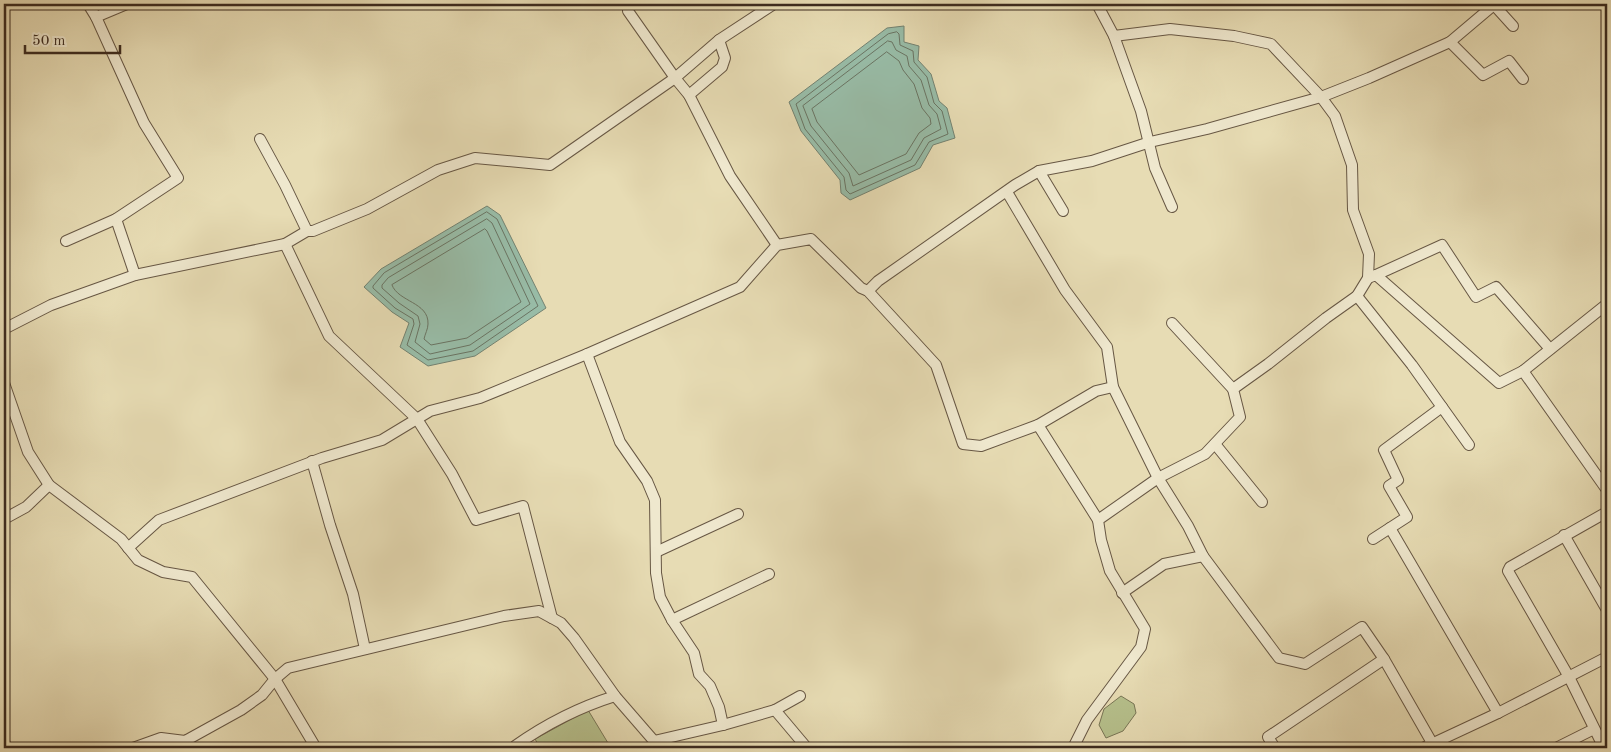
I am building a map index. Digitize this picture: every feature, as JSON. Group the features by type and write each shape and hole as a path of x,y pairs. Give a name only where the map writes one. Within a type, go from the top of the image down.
{"street":[{"path":"66,241 116,219 178,178 144,123 96,17 88,4"},
{"path":"96,17 127,4"},
{"path":"4,329 51,305 135,274 285,244 307,231 313,231 367,209 438,170 475,158 550,165 675,78 720,40 774,4"},
{"path":"1097,4 1114,36 1141,111 1155,168 1172,206"},
{"path":"868,291 878,281 1015,185 1039,171 1092,161 1150,142 1207,129 1321,97 1450,42 1495,4 1512,26"},
{"path":"628,11 675,78 690,95 730,176 777,245"},
{"path":"1114,36 1170,29 1234,36 1272,44 1321,97 1335,116 1352,165 1352,210 1369,254 1372,277 1500,383 1523,371 1607,304"},
{"path":"690,95 722,67 725,58 720,40"},
{"path":"1450,42 1483,75 1508,61 1523,79"},
{"path":"260,139 307,231"},
{"path":"1039,171 1063,211"},
{"path":"1007,192 1065,290 1107,347 1113,386 1158,478 1188,526 1203,556 1279,658 1305,664 1362,627 1384,659 1430,747 1607,657"},
{"path":"116,219 135,274"},
{"path":"128,548 159,520 312,462 382,440 430,411 480,398 587,354 740,287 777,245 811,239 861,288 868,291 936,365 964,444 980,446 1038,426 1096,391 1113,386"},
{"path":"285,244 329,336 417,418 452,474 476,520 522,506 552,618"},
{"path":"1233,389 1357,296 1372,277 1442,244 1476,297 1496,287 1550,349"},
{"path":"1357,296 1412,365 1469,445"},
{"path":"1098,520 1158,478 1204,454 1240,418 1233,389 1172,323"},
{"path":"587,354 620,442 647,481 655,500 656,573 660,597 672,620 694,653 699,674 710,686 724,725"},
{"path":"1523,371 1607,490"},
{"path":"4,383 28,452 50,485 121,539 138,560 162,572 192,577 275,679 316,748"},
{"path":"1373,539 1407,517 1389,486 1398,480 1384,450 1442,407"},
{"path":"1038,426 1098,520 1101,540 1110,570 1145,629 1141,647 1087,720 1073,748"},
{"path":"1215,444 1262,502"},
{"path":"312,462 353,594 365,649"},
{"path":"4,519 26,507 50,485"},
{"path":"1604,748 1569,677 1508,571 1510,566 1607,512"},
{"path":"656,552 738,514"},
{"path":"1390,528 1498,713"},
{"path":"1564,535 1607,610"},
{"path":"1122,593 1164,564 1203,556"},
{"path":"672,620 769,574"},
{"path":"133,748 161,738 187,745 262,695 275,679 288,668 504,616 539,611 561,623 574,638 615,696 654,746 775,710 800,696"},
{"path":"1275,748 1268,737 1384,659"},
{"path":"515,746 532,734 588,704 615,696"},
{"path":"775,710 807,748"},
{"path":"1556,748 1594,730"},
{"path":"4,741 6,748"}],"shaded area":[{"path":"1121,696 1134,704 1136,713 1123,731 1106,738 1099,725 1104,709"},
{"path":"588,710 608,743 596,748 540,748 535,739"}],"water":[{"path":"904,26 904,42 919,46 918,60 931,74 939,101 947,108 955,138 933,145 920,168 850,200 841,193 840,180 801,131 789,102 887,28"},
{"path":"487,206 500,215 546,308 475,356 428,366 400,347 409,323 392,312 364,287 381,269"}]}
